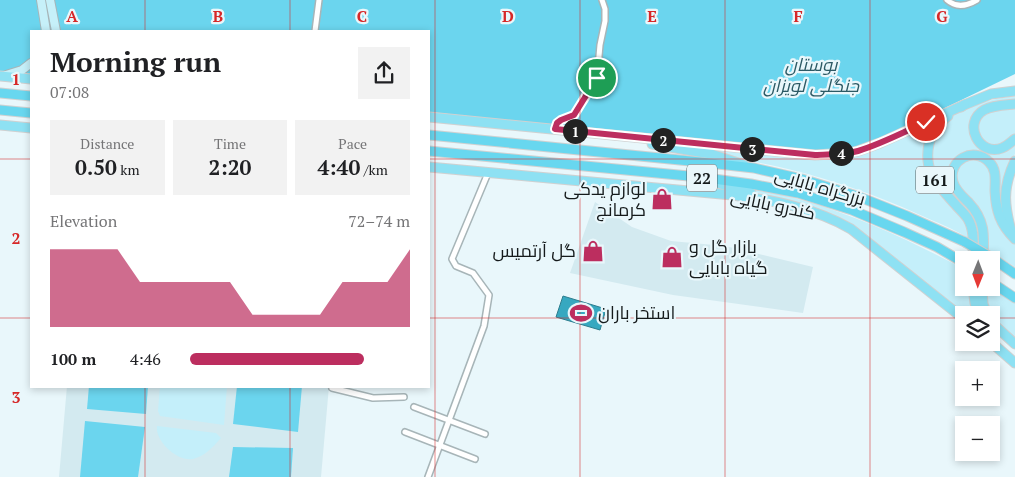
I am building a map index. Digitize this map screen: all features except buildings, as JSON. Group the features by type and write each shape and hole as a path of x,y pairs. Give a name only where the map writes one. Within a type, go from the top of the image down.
{"highway":[{"path":"0,93 30,96"},
{"path":"0,110 30,113"},
{"name":"بزرگراه بابایی","path":"430,135 754,168 802,179 857,196 965,242 977,251"},
{"name":"بزرگراه بابایی","path":"430,151 698,177 798,193 852,210 904,232 955,258"},
{"name":"بزرگراه بابایی","path":"1000,266 1015,274"},
{"path":"1000,288 1015,298"}],"main road":[{"path":"41,0 46,30"},
{"path":"50,0 56,30"},
{"path":"2,76 17,72 30,64"},
{"path":"2,76 30,79"},
{"name":"161","path":"973,251 973,237 969,220 937,184 929,170 927,153 931,138 939,124 964,105 991,94 1015,91"},
{"path":"1015,104 986,109 977,116 974,127 975,137 979,143 992,149 1002,148 1015,138"},
{"path":"430,117 815,155 858,151 964,105"},
{"path":"0,125 30,128"},
{"path":"613,134 657,145 712,154 754,168"},
{"path":"986,251 981,220 974,208 957,191 953,182 953,170 961,158 977,154 990,162 995,173 996,200 999,214 1005,228 1014,238"},
{"path":"1014,238 1005,208 1005,194 1007,180 1015,161"},
{"name":"کندرو بابایی","path":"430,167 752,197 791,206 832,219 851,229 955,312"},
{"path":"698,177 791,206"},
{"path":"1000,330 1015,344"},
{"path":"1000,338 1015,351"},
{"path":"1000,350 1015,363"}],"street":[{"path":"315,30 319,0"},
{"path":"555,129 557,123 561,120 574,115 597,78 600,45 605,22 605,9 602,0"},
{"path":"947,0 957,5 970,4 977,0"},
{"path":"428,477 484,326 489,295 473,273 456,266 452,259 488,173"},
{"path":"332,388 373,398 404,397"},
{"path":"414,407 485,434"},
{"path":"405,432 475,459"}],"shaded area":[{"path":"1015,96 1015,101 974,116 981,147 1015,142 1015,154 1009,165 1003,213 1001,210 998,173 979,152 949,171 975,215 982,245 975,242 976,235 937,179 931,159 934,137 948,118 965,109 980,103"},
{"path":"1015,106 1015,136 998,147 984,143 977,125 984,113"},
{"path":"939,119 925,162 965,221 970,239 902,207 838,183 805,173 672,142 833,157"},
{"path":"967,158 986,162 989,165 1006,234 1015,244 1015,267 1000,257 1000,251 991,251 986,248 986,238 959,188 955,170"},
{"path":"741,188 773,193 826,207 866,222 955,264 955,296 972,296 975,306 955,306 955,308 893,259 807,207"},
{"name":"بازار گل و گیاه بابایی","path":"595,202 632,227 671,241 725,246 813,267 803,313 673,295 570,273"},
{"path":"1000,292 1015,303 1015,340 1000,326 1000,306 988,306 986,296 1000,296"},
{"name":"استخر باران","path":"563,296 606,309 600,330 556,317"},
{"path":"67,388 329,388 321,477 59,477"},
{"path":"160,388 227,388 224,425 160,416 158,411"},
{"path":"157,426 216,433 221,438 201,456 187,459 169,450 157,432"}],"green space":[{"name":"بوستان جنگلی لویزان","path":"0,0 1015,0 1015,74 870,143 854,148 816,151 770,148 430,112 430,30 30,30 30,74 0,71"},
{"path":"89,388 148,388 146,414 87,409"},
{"path":"237,388 302,388 298,432 233,424"},
{"path":"85,421 145,427 138,477 80,477"},
{"path":"233,447 293,448 291,477 229,477"}],"place":[{"name":"لوازم یدکی کرمانج","path":"662,199"},
{"name":"گل آرتمیس","path":"593,251"},
{"name":"بازار گل و گیاه بابایی","path":"672,257"},
{"name":"استخر باران","path":"581,313"}],"route":[{"path":"597,78 574,115 561,120 557,123 555,129 815,155 858,151 926,122"}]}
